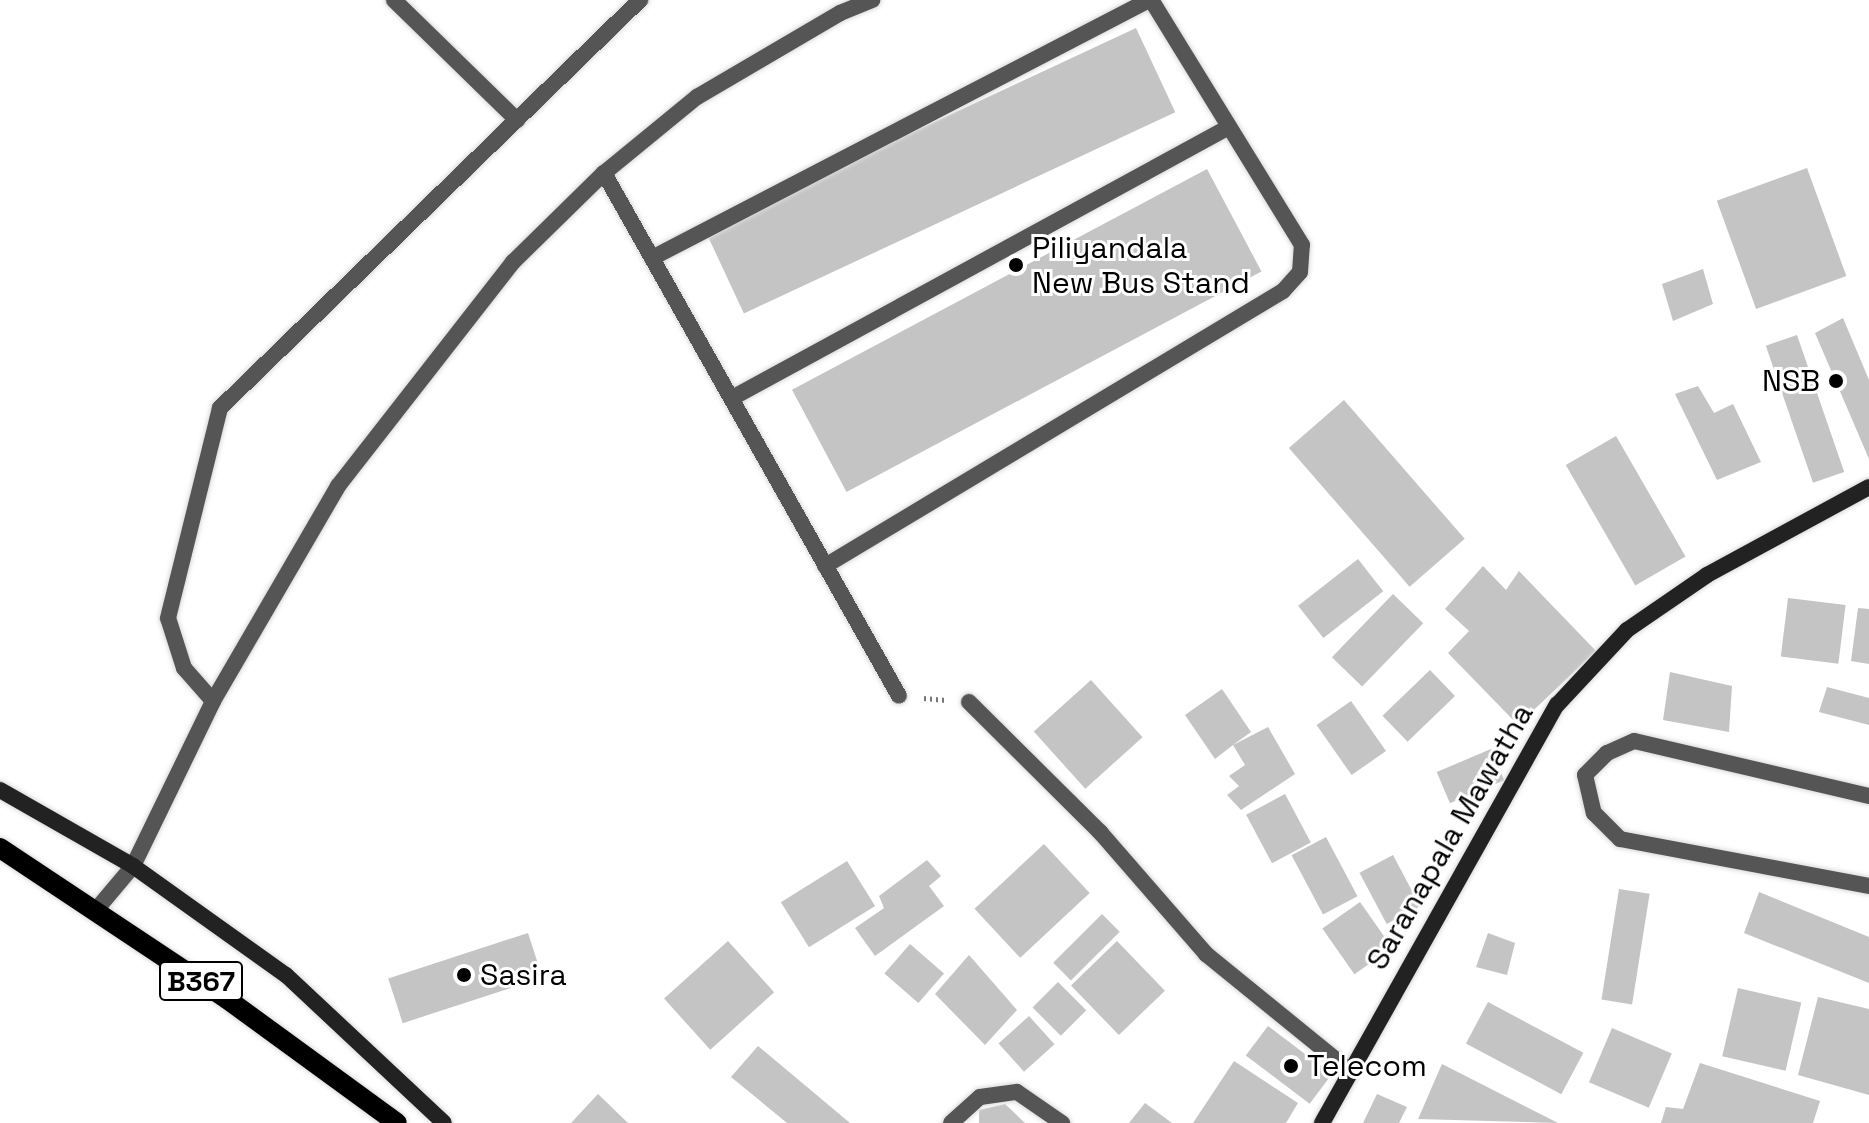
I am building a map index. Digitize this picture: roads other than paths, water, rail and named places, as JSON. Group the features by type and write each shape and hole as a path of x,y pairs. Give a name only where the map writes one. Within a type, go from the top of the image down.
{"main road":[{"name":"B367","path":"0,848 96,910 397,1123"}],"street":[{"path":"394,0 517,120"},
{"path":"213,701 184,668 168,618 220,408 640,0"},
{"path":"96,910 133,866 213,701 338,486 513,262 604,173 697,97 840,13 872,0"},
{"path":"652,258 1150,0 1302,245 1300,272 1283,291 825,566"},
{"path":"732,398 1229,127"},
{"path":"604,173 899,696"},
{"name":"Saranapala Mawatha","path":"1322,1123 1557,705 1627,630 1707,575 1869,487"},
{"path":"969,702 1100,832 1206,954 1350,1071"},
{"path":"1869,796 1634,741 1607,753 1585,775 1594,813 1620,839 1869,886"},
{"name":"B367","path":"0,790 133,866 286,975 444,1123"},
{"path":"951,1123 980,1097 1017,1092 1062,1123"}],"place":[{"name":"Piliyandala New Bus Stand","path":"1016,265"},
{"name":"NSB","path":"1836,381"},
{"name":"Sasira","path":"464,975"},
{"name":"Telecom","path":"1291,1066"}]}
